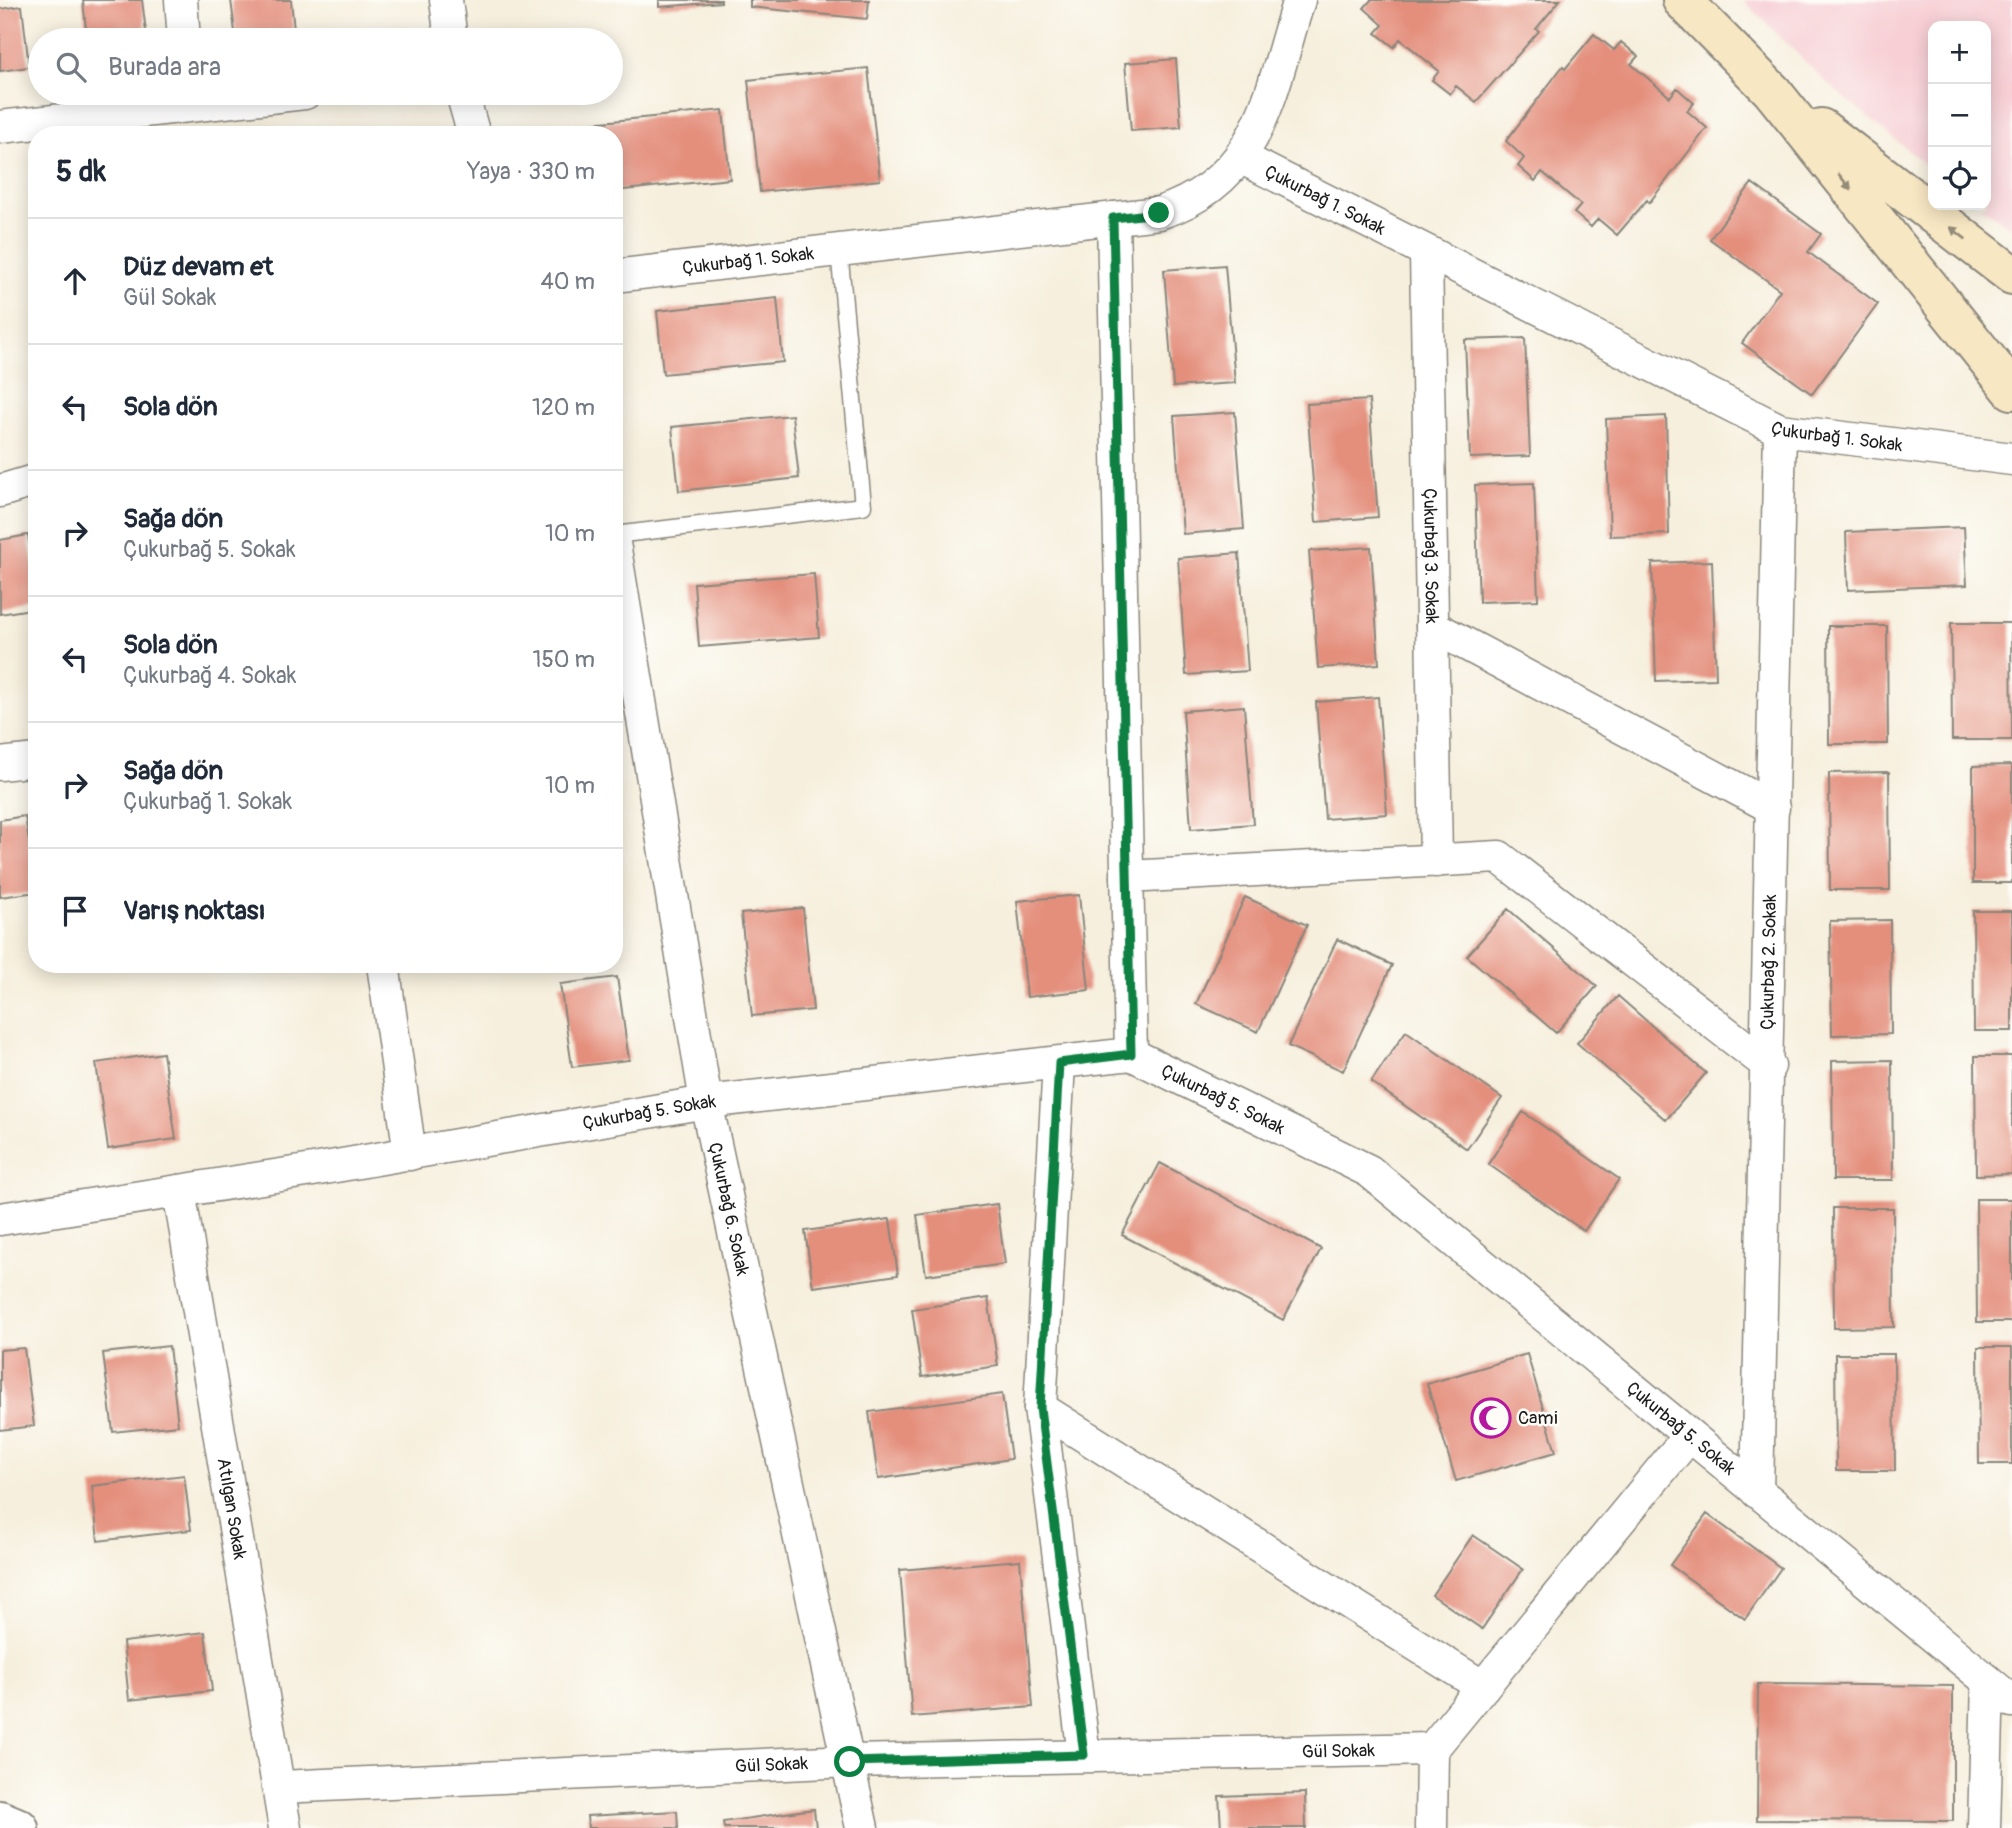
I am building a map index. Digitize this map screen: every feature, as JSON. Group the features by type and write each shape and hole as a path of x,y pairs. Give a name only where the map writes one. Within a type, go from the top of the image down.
{"main road":[{"path":"1682,0 1772,90 2012,390"},
{"path":"1772,90 2012,275"}],"street":[{"path":"181,0 183,28"},
{"path":"446,0 450,28"},
{"path":"1242,158 1261,118 1299,0"},
{"path":"0,127 148,105"},
{"path":"465,105 471,126"},
{"name":"Çukurbağ 1. Sokak","path":"623,275 1159,213 1184,205 1207,192 1242,158 1780,430 2012,459"},
{"path":"1113,218 1131,1054"},
{"name":"Çukurbağ 3. Sokak","path":"1426,252 1436,861"},
{"name":"Çukurbağ 2. Sokak","path":"1757,1492 1769,1066 1780,430"},
{"path":"0,491 28,483"},
{"name":"Çukurbağ 6. Sokak","path":"623,598 706,1102 850,1762 862,1828"},
{"path":"1432,626 1773,808"},
{"path":"0,764 28,761"},
{"path":"1127,877 1499,857 1769,1066"},
{"path":"384,973 410,1154"},
{"name":"Çukurbağ 5. Sokak","path":"0,1219 410,1154 706,1102 1131,1054 1369,1171 2012,1701"},
{"path":"1059,1063 1040,1408 1084,1755"},
{"name":"Atılgan Sokak","path":"179,1191 285,1828"},
{"path":"1040,1408 1483,1687"},
{"path":"1431,1828 1432,1749 1689,1436"},
{"path":"1984,1828 1988,1681"},
{"name":"Gül Sokak","path":"280,1787 850,1762 1432,1749"},
{"path":"0,1820 19,1828"}],"lane":[{"path":"623,534 863,506 839,250"}],"shaded area":[{"path":"1743,0 2012,0 2012,228 1985,210 1991,210 1991,21 1928,21 1928,167 1828,84"}],"building":[{"path":"83,0 142,0 146,28 86,28"},
{"path":"231,0 291,0 294,28 234,28"},
{"path":"659,0 721,0 721,2 659,7"},
{"path":"750,0 869,0 867,19 750,7"},
{"path":"1371,0 1560,0 1536,29 1539,31 1476,102 1456,86 1450,94 1432,80 1439,71 1400,39 1394,47 1376,33 1383,25 1364,8"},
{"path":"22,6 28,67 0,71 0,9"},
{"path":"1594,34 1614,50 1621,42 1638,56 1631,64 1670,97 1677,88 1694,103 1687,111 1707,128 1649,203 1647,200 1617,235 1598,219 1591,227 1574,213 1581,205 1542,172 1535,181 1518,166 1524,158 1506,141 1563,66 1565,69"},
{"path":"1176,59 1181,127 1131,131 1125,63"},
{"path":"868,68 880,180 760,192 748,80"},
{"path":"723,110 730,179 623,190 623,126 592,126 592,123"},
{"path":"1752,183 1821,234 1808,252 1878,304 1812,394 1742,343 1780,290 1710,239"},
{"path":"1225,265 1235,383 1173,387 1164,270"},
{"path":"777,298 783,362 663,374 657,311"},
{"path":"1525,338 1530,456 1470,458 1465,340"},
{"path":"1369,400 1378,517 1316,522 1307,404"},
{"path":"1235,412 1244,529 1183,534 1174,416"},
{"path":"792,415 799,478 679,491 672,427"},
{"path":"1666,416 1669,534 1610,536 1606,419"},
{"path":"1534,483 1538,600 1479,602 1475,485"},
{"path":"1964,527 1967,585 1848,590 1846,532"},
{"path":"28,535 28,609 0,614 0,540"},
{"path":"1371,547 1379,664 1318,668 1309,551"},
{"path":"1239,553 1248,671 1186,675 1178,558"},
{"path":"1712,561 1716,679 1656,681 1652,563"},
{"path":"814,574 819,637 699,647 694,583"},
{"path":"1951,623 2011,623 2012,740 1952,740"},
{"path":"1828,626 1887,626 1888,744 1829,744"},
{"path":"1378,697 1387,814 1325,819 1316,702"},
{"path":"1244,706 1253,824 1191,829 1183,711"},
{"path":"2012,765 2012,883 1973,883 1973,766"},
{"path":"1889,772 1890,890 1830,890 1829,773"},
{"path":"25,816 28,835 28,893 0,897 0,820"},
{"path":"1079,895 1089,990 1027,997 1017,901"},
{"path":"1245,897 1307,925 1258,1032 1196,1004"},
{"path":"803,908 813,1010 752,1016 741,914"},
{"path":"1508,909 1597,986 1556,1033 1467,956"},
{"path":"1973,911 2012,911 2012,1031 1974,1031"},
{"path":"1890,920 1891,1034 1832,1035 1830,921"},
{"path":"1337,939 1392,965 1343,1071 1288,1046"},
{"path":"617,977 629,1060 572,1067 560,984"},
{"path":"1618,996 1706,1073 1666,1120 1577,1043"},
{"path":"1406,1031 1502,1098 1467,1149 1371,1082"},
{"path":"163,1053 176,1139 108,1149 96,1063"},
{"path":"1975,1056 2012,1056 2012,1174 1976,1175"},
{"path":"1892,1060 1893,1180 1833,1180 1832,1061"},
{"path":"1523,1112 1619,1179 1584,1231 1488,1164"},
{"path":"1160,1163 1321,1249 1283,1320 1122,1235"},
{"path":"1976,1199 2012,1199 2012,1322 1977,1322"},
{"path":"997,1204 1005,1264 926,1275 917,1215"},
{"path":"1833,1208 1893,1208 1894,1327 1834,1328"},
{"path":"890,1219 898,1275 813,1287 805,1231"},
{"path":"988,1298 998,1366 922,1377 912,1309"},
{"path":"169,1346 178,1425 113,1432 103,1353"},
{"path":"1978,1347 2012,1347 2012,1464 1979,1464"},
{"path":"24,1348 34,1426 0,1430 0,1350"},
{"name":"Cami","path":"1527,1354 1556,1452 1456,1481 1427,1384"},
{"path":"1835,1354 1894,1354 1895,1471 1836,1471"},
{"path":"1002,1394 1011,1459 878,1479 869,1412"},
{"path":"184,1475 191,1530 98,1541 92,1486"},
{"path":"1707,1514 1781,1568 1745,1619 1670,1565"},
{"path":"1473,1535 1523,1569 1482,1629 1432,1595"},
{"path":"1020,1560 1033,1707 912,1717 900,1570"},
{"path":"205,1632 212,1691 129,1700 123,1642"},
{"path":"1758,1684 1953,1686 1953,1821 1757,1820"},
{"path":"1305,1793 1306,1828 1221,1828 1219,1796"},
{"path":"814,1809 816,1828 724,1828 723,1822"},
{"path":"677,1811 678,1828 588,1828 587,1816"}],"place":[{"name":"Cami","path":"1491,1418"}],"route":[{"path":"850,1762 1084,1755 1040,1408 1059,1063 1131,1054 1113,218 1159,213"}]}
